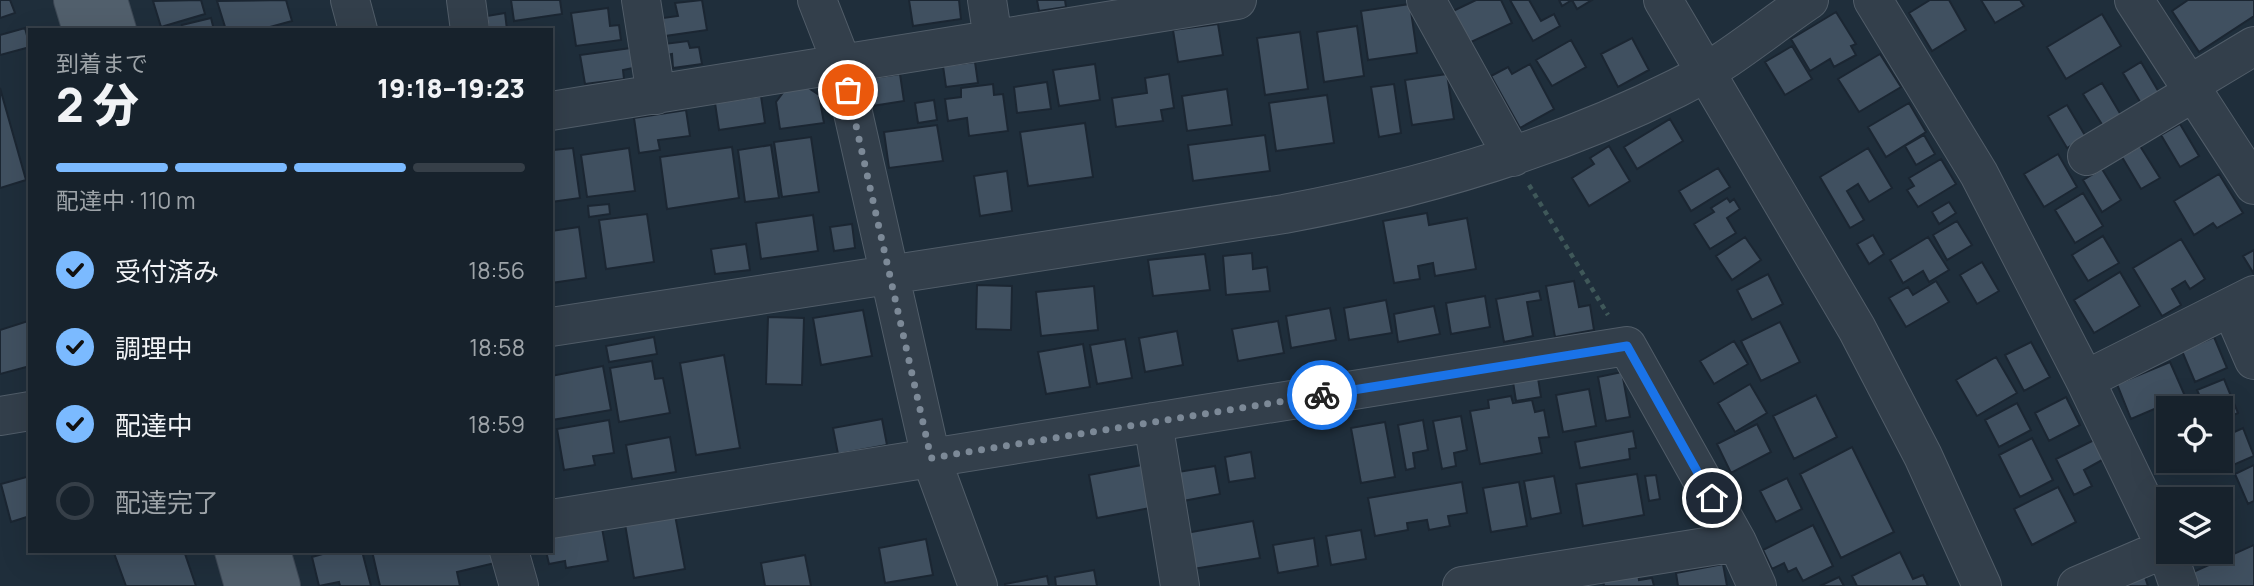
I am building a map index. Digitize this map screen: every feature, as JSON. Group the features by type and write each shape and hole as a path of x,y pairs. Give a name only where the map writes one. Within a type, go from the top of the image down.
{"main road":[{"path":"73,0 81,28"},
{"path":"108,0 116,28"},
{"path":"235,553 244,586"},
{"path":"272,553 281,586"}],"street":[{"path":"350,0 357,28"},
{"path":"466,0 470,28"},
{"path":"641,0 656,95"},
{"path":"817,0 842,64 887,273 931,458 978,586"},
{"path":"987,0 993,39"},
{"path":"553,111 993,39 1165,5 1237,0"},
{"path":"1426,0 1513,157"},
{"path":"1663,0 1857,329 1923,456 1982,586"},
{"path":"553,327 1367,199 1513,157 1678,88 1809,0"},
{"path":"1873,0 1979,174 2085,380 2156,527"},
{"path":"2134,0 2254,185"},
{"path":"2087,156 2254,46"},
{"path":"2085,380 2243,301 2254,360"},
{"path":"553,519 1627,346 1737,542 1756,586"},
{"path":"0,416 28,411"},
{"path":"1153,422 1181,586"},
{"path":"1462,586 1572,577 1737,542"},
{"path":"2077,586 2156,552"},
{"path":"510,553 519,586"},
{"path":"2171,564 2179,586"}],"path":[{"path":"1513,157 1627,346"}],"building":[{"path":"0,0 10,0 15,13 0,18"},
{"path":"201,0 205,14 161,27 153,1"},
{"path":"286,0 292,21 266,28 225,28 217,1"},
{"path":"511,0 560,0 562,14 514,21"},
{"path":"702,0 707,30 665,36 663,18 678,16 675,3"},
{"path":"909,0 959,0 961,19 913,26"},
{"path":"1037,0 1065,0 1066,7 1039,11"},
{"path":"1476,0 1501,0 1512,23 1469,43 1453,11"},
{"path":"1510,0 1529,0 1541,21 1554,14 1560,26 1533,41"},
{"path":"1559,0 1572,0 1562,6"},
{"path":"1572,0 1592,0 1577,9"},
{"path":"1930,0 1949,0 1966,30 1932,51 1909,13"},
{"path":"1981,0 2020,0 2024,6 1995,23"},
{"path":"2188,0 2254,0 2254,16 2199,52 2172,11"},
{"path":"1410,4 1417,53 1368,60 1361,11"},
{"path":"608,8 610,26 619,25 621,40 576,46 571,13"},
{"path":"1836,12 1856,44 1851,46 1856,55 1834,67 1830,59 1810,71 1791,39"},
{"path":"505,13 507,28 489,28 487,16"},
{"path":"2102,14 2121,46 2066,79 2047,47"},
{"path":"211,18 214,28 183,28 182,25"},
{"path":"1218,24 1223,55 1178,62 1173,30"},
{"path":"1357,26 1364,76 1324,82 1317,32"},
{"path":"25,28 28,48 0,55 0,35"},
{"path":"1300,32 1308,89 1265,95 1257,38"},
{"path":"1632,38 1649,70 1618,87 1601,54"},
{"path":"1571,40 1586,67 1552,86 1536,60"},
{"path":"688,41 690,48 699,47 702,64 673,68 672,54 666,55 664,44"},
{"path":"1792,46 1812,79 1785,95 1765,62"},
{"path":"631,48 633,68 623,70 624,79 585,84 580,55"},
{"path":"1880,54 1901,87 1859,112 1838,79"},
{"path":"975,62 978,83 946,87 943,66"},
{"path":"2141,62 2160,94 2142,105 2123,73"},
{"path":"1095,64 1100,100 1059,106 1053,70"},
{"path":"1530,64 1554,109 1520,128 1491,76 1508,67 1512,74"},
{"path":"900,74 904,101 872,106 869,84 873,78"},
{"path":"1169,74 1174,108 1161,110 1163,121 1116,127 1112,98 1147,93 1145,78"},
{"path":"1447,74 1454,119 1412,125 1405,80"},
{"path":"1047,82 1051,109 1017,113 1014,87"},
{"path":"2102,83 2121,115 2103,126 2083,94"},
{"path":"993,84 994,95 1003,94 1008,131 969,136 967,118 948,121 945,99 961,97 961,88"},
{"path":"1394,84 1401,133 1379,137 1371,87"},
{"path":"807,87 819,95 824,123 780,129 776,102 785,90"},
{"path":"0,88 26,180 0,188"},
{"path":"1227,89 1232,125 1187,131 1182,96"},
{"path":"1327,95 1334,143 1276,151 1269,103"},
{"path":"761,96 765,123 719,130 715,103"},
{"path":"934,100 937,120 918,123 915,103"},
{"path":"1909,103 1926,132 1886,157 1868,127"},
{"path":"2067,105 2086,137 2067,148 2048,116"},
{"path":"686,110 690,136 658,140 660,150 639,153 634,118"},
{"path":"1670,119 1683,141 1637,169 1624,147"},
{"path":"1085,123 1093,177 1028,186 1020,132"},
{"path":"2180,124 2199,156 2180,167 2161,135"},
{"path":"937,125 943,161 889,168 884,132"},
{"path":"1265,135 1270,171 1193,181 1188,145"},
{"path":"1924,135 1935,154 1916,165 1905,146"},
{"path":"811,137 819,192 782,197 774,142"},
{"path":"553,144 554,150 573,148 580,198 553,202"},
{"path":"771,145 779,198 745,202 738,150"},
{"path":"1609,146 1630,181 1589,206 1572,178 1594,164 1590,158"},
{"path":"2140,146 2160,178 2141,189 2122,157"},
{"path":"732,147 739,198 667,209 660,157"},
{"path":"629,148 635,191 587,197 581,155"},
{"path":"1868,148 1892,188 1869,202 1858,184 1847,191 1864,220 1850,228 1820,177"},
{"path":"2058,154 2077,187 2044,207 2024,174"},
{"path":"1941,159 1956,184 1918,207 1907,190 1914,186 1909,178"},
{"path":"1718,168 1730,187 1691,211 1679,191"},
{"path":"2102,169 2121,200 2102,212 2083,180"},
{"path":"1007,171 1012,211 980,216 974,176"},
{"path":"2219,174 2243,213 2217,228 2213,223 2194,235 2174,201"},
{"path":"2083,193 2103,226 2075,243 2055,210"},
{"path":"1727,198 1730,202 1734,199 1740,209 1727,218 1736,233 1710,249 1694,224 1714,212 1711,208"},
{"path":"1949,202 1956,213 1939,224 1932,212"},
{"path":"609,204 610,214 589,217 588,206"},
{"path":"1427,213 1429,225 1467,218 1476,269 1435,276 1433,263 1418,266 1420,279 1394,283 1383,221"},
{"path":"647,214 654,262 606,269 599,220"},
{"path":"813,215 818,251 761,259 756,223"},
{"path":"1957,221 1972,245 1947,260 1933,235"},
{"path":"852,224 855,248 834,251 830,227"},
{"path":"579,227 586,278 553,283 553,231"},
{"path":"1873,235 1884,254 1869,264 1857,244"},
{"path":"2103,236 2119,263 2088,281 2072,255"},
{"path":"1745,237 1761,260 1732,280 1716,256"},
{"path":"1928,237 1949,270 1929,282 1923,271 1903,283 1890,260"},
{"path":"2181,239 2205,279 2190,289 2185,281 2172,289 2181,305 2162,316 2133,268"},
{"path":"746,244 750,270 715,274 711,249"},
{"path":"2254,250 2254,274 2243,256"},
{"path":"1252,253 1253,269 1267,267 1270,291 1226,295 1223,256"},
{"path":"1205,254 1210,290 1153,296 1148,260"},
{"path":"1982,262 1999,291 1977,304 1960,275"},
{"path":"2120,272 2140,306 2094,333 2074,300"},
{"path":"1768,274 1783,304 1752,320 1737,290"},
{"path":"1574,281 1579,307 1590,305 1594,330 1555,337 1546,286"},
{"path":"1936,281 1949,302 1906,327 1889,298 1908,287 1913,295"},
{"path":"977,285 1012,286 1011,330 976,329"},
{"path":"1094,286 1098,330 1041,336 1036,292"},
{"path":"1539,291 1541,300 1527,302 1533,336 1504,342 1496,299"},
{"path":"1485,296 1490,327 1451,334 1446,303"},
{"path":"1386,300 1392,333 1349,340 1344,308"},
{"path":"1434,306 1440,334 1398,342 1394,314"},
{"path":"1330,308 1336,340 1291,348 1286,316"},
{"path":"863,310 872,356 821,365 813,318"},
{"path":"768,317 804,318 802,385 766,384"},
{"path":"28,321 28,367 0,374 0,330"},
{"path":"1278,321 1284,353 1238,361 1232,329"},
{"path":"1780,322 1800,362 1761,381 1741,341"},
{"path":"1177,331 1183,365 1145,372 1139,338"},
{"path":"654,337 657,354 609,362 606,346"},
{"path":"2214,337 2227,368 2195,382 2182,351"},
{"path":"1125,339 1132,378 1097,384 1090,345"},
{"path":"1734,341 1748,364 1714,384 1700,361"},
{"path":"2031,342 2050,377 2024,391 2005,355"},
{"path":"1083,344 1090,387 1046,394 1038,352"},
{"path":"724,355 740,448 696,455 680,363"},
{"path":"1996,357 2017,393 1977,416 1956,380"},
{"path":"652,361 655,379 663,378 670,413 619,422 610,368"},
{"path":"2170,362 2185,396 2156,396 2156,408 2131,419 2117,384"},
{"path":"603,366 611,410 553,420 553,376"},
{"path":"1622,372 1630,417 1606,421 1598,377"},
{"path":"1538,378 1541,397 1516,401 1513,382"},
{"path":"2224,379 2231,396 2200,396 2197,390"},
{"path":"1750,384 1767,413 1735,432 1718,403"},
{"path":"1589,389 1596,426 1563,432 1556,395"},
{"path":"1816,395 1837,437 1794,459 1773,416"},
{"path":"1511,396 1513,403 1532,400 1535,412 1544,410 1549,437 1539,438 1542,453 1480,464 1470,411 1489,408 1488,400"},
{"path":"2066,397 2080,425 2049,441 2035,413"},
{"path":"2233,401 2238,413 2233,415"},
{"path":"2017,403 2031,430 1999,447 1985,420"},
{"path":"1461,416 1467,450 1454,453 1456,466 1442,469 1433,421"},
{"path":"882,419 887,445 838,454 833,428"},
{"path":"609,420 614,453 593,456 595,465 564,470 557,429"},
{"path":"1423,420 1428,450 1413,453 1415,468 1406,470 1398,425"},
{"path":"1385,422 1395,477 1361,483 1351,428"},
{"path":"1757,424 1771,452 1731,473 1717,444"},
{"path":"2243,428 2254,456 2233,465 2233,433"},
{"path":"1633,431 1636,448 1629,449 1630,459 1580,468 1575,442"},
{"path":"670,437 676,472 632,479 626,445"},
{"path":"2032,438 2053,480 2020,497 1999,455"},
{"path":"2094,440 2104,459 2084,470 2092,486 2074,495 2056,459"},
{"path":"1852,447 1894,532 1841,558 1800,474"},
{"path":"1251,452 1255,478 1229,482 1225,457"},
{"path":"1142,465 1150,508 1097,518 1089,475"},
{"path":"2254,465 2254,501 2248,504 2235,474"},
{"path":"1215,466 1220,494 1183,501 1178,472"},
{"path":"1637,474 1644,515 1583,526 1576,484"},
{"path":"1656,475 1660,499 1649,501 1645,476"},
{"path":"1554,476 1561,513 1531,519 1524,481"},
{"path":"28,477 28,517 11,522 1,484"},
{"path":"1787,478 1802,509 1776,522 1760,491"},
{"path":"1462,482 1467,513 1448,516 1450,526 1429,530 1427,520 1407,523 1408,530 1375,536 1368,498"},
{"path":"1519,482 1527,526 1491,532 1483,488"},
{"path":"2058,487 2076,522 2032,545 2014,509"},
{"path":"675,515 685,569 634,578 625,524"},
{"path":"1253,521 1260,558 1193,569 1186,533"},
{"path":"1813,525 1833,566 1803,581 1796,568 1788,572 1784,563 1772,569 1763,550"},
{"path":"602,528 608,561 566,568 565,561 549,564 546,553 553,553 553,537"},
{"path":"1361,530 1366,559 1331,565 1326,536"},
{"path":"1314,538 1318,566 1278,573 1273,545"},
{"path":"926,539 933,575 885,583 879,548"},
{"path":"2254,545 2254,586 2199,586 2193,572 2211,564 2233,564 2233,554"},
{"path":"1900,552 1913,579 1923,575 1928,586 1857,586 1852,576"},
{"path":"114,553 185,553 196,586 126,586"},
{"path":"326,553 363,553 371,586 340,586 339,582 319,586 312,557"},
{"path":"372,553 497,553 499,562 457,572 460,586 380,586"},
{"path":"805,555 811,586 765,586 761,563"},
{"path":"1723,564 1727,586 1678,586 1676,573"},
{"path":"1094,570 1097,586 1056,586 1055,577"},
{"path":"1638,573 1639,580 1652,578 1654,586 1604,586 1603,579"},
{"path":"1047,576 1049,586 1005,586 1005,584"},
{"path":"1839,577 1844,586 1820,586"},
{"path":"2145,577 2148,586 2120,586"}],"way so far":[{"path":"848,90 887,273 931,458 1322,395"}],"route":[{"path":"1322,395 1627,346 1712,498"}]}
